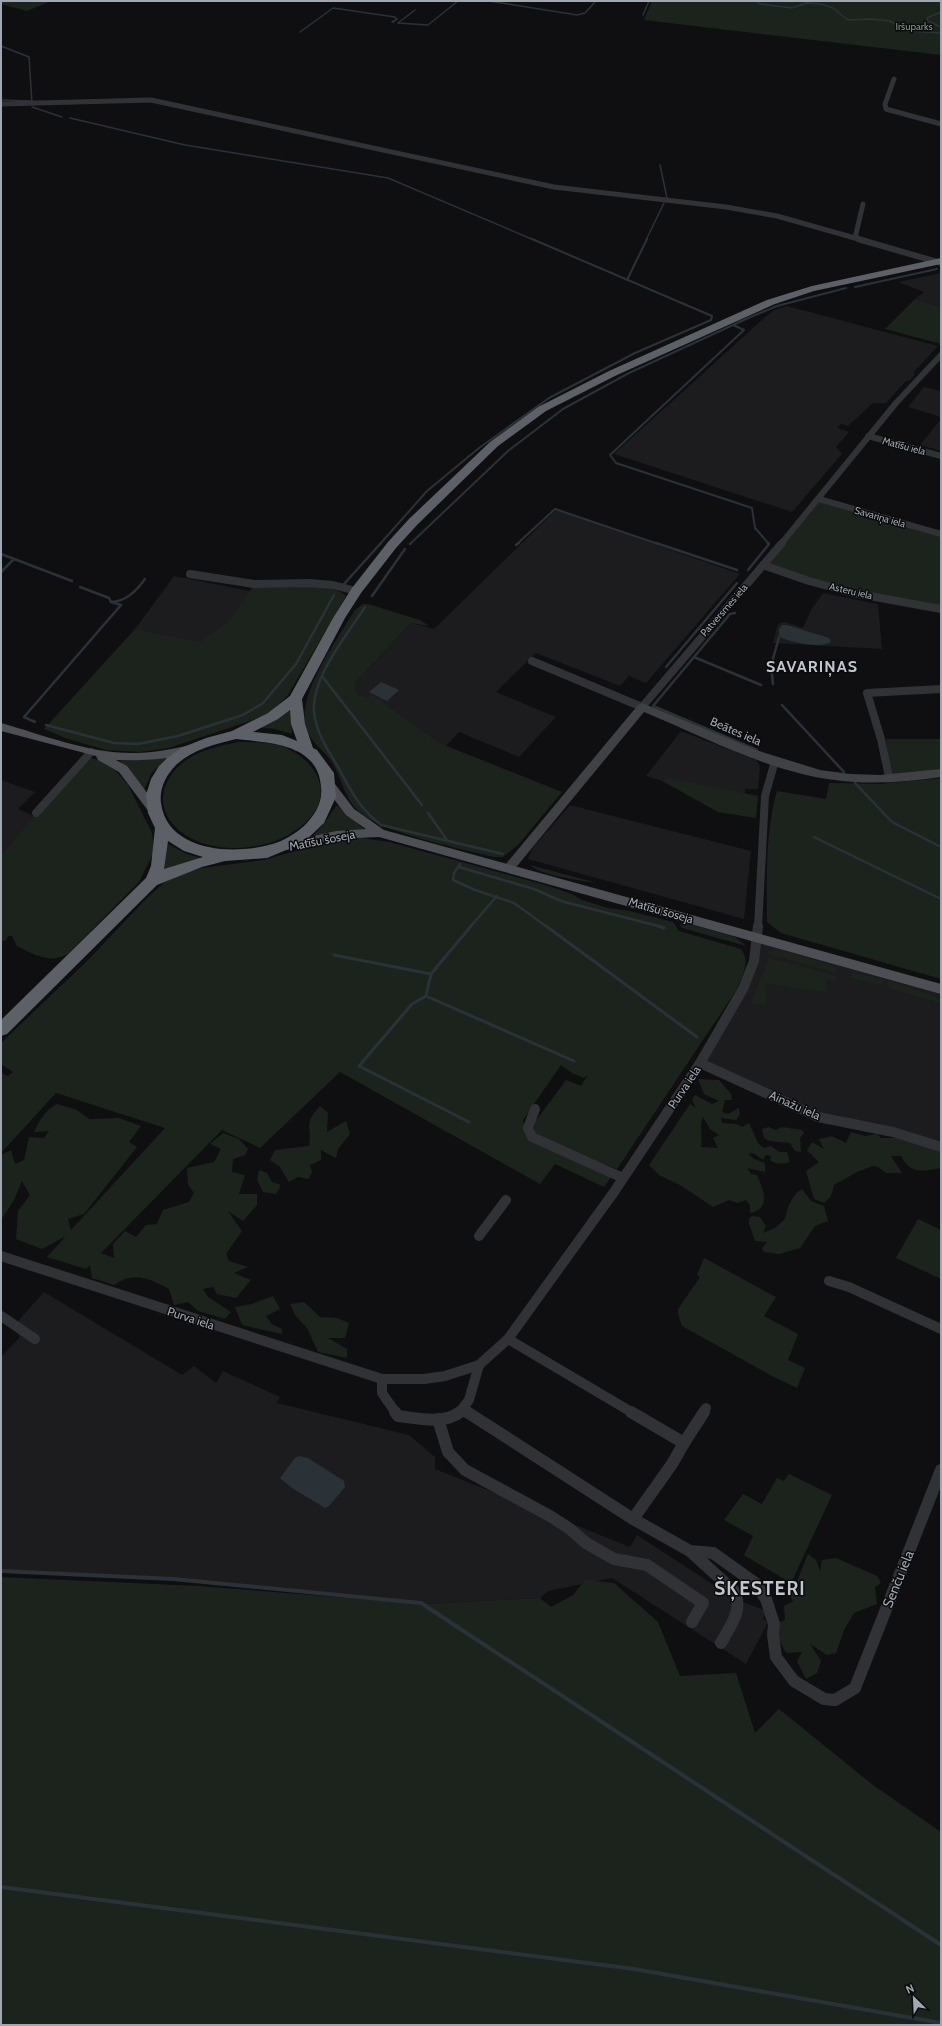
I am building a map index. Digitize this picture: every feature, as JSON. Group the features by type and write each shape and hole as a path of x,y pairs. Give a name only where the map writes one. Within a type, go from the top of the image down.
{"highway":[{"path":"236,735 273,716 295,699 356,590 413,522 494,444 542,409 613,373 771,302 812,289 939,262"},
{"path":"295,699 298,724 306,750"},
{"path":"1,1030 152,881 176,869 198,862 228,856 266,852 296,840 315,826 324,813 330,800 331,787 326,770 318,759 292,742 274,737 236,735 209,741 190,749 172,762 159,776 153,792 153,809 162,828 173,839 189,847 208,853 228,856"},
{"path":"152,881 158,866 161,852 162,828"}],"main road":[{"path":"1,727 91,752 126,758 140,758 190,749"},
{"path":"91,752 123,769 153,809"},
{"name":"Matīšu šoseja","path":"331,787 350,812 379,833"},
{"name":"Matīšu šoseja","path":"266,852 336,835 379,833 510,868 941,989"}],"street":[{"path":"894,79 885,104 886,109 941,124"},
{"path":"1,104 10,106 151,100 554,186 777,216 939,262"},
{"path":"1,112 10,106"},
{"path":"855,238 863,204"},
{"name":"Patversmes iela","path":"510,868 642,707 819,499 868,436 896,403 941,355"},
{"name":"Matīšu iela","path":"868,436 941,456"},
{"name":"Savariņa iela","path":"819,499 941,534"},
{"name":"Asteru iela","path":"763,565 809,581 853,593 941,609"},
{"path":"190,574 254,584 310,583 333,585 356,590"},
{"name":"Beātes iela","path":"532,661 775,762 821,774 857,778 941,773"},
{"path":"888,777 881,739 867,693 941,689"},
{"path":"36,813 91,752"},
{"name":"Purva iela","path":"1,1256 382,1379 445,1376 479,1365 508,1339 623,1178 700,1063 744,989 754,961 758,937 761,849 765,796 775,762"},
{"name":"Ainažu iela","path":"700,1063 818,1117 893,1132 941,1147"},
{"path":"535,1109 528,1128 532,1137 623,1178"},
{"path":"479,1236 506,1200"},
{"path":"829,1281 849,1287 941,1328"},
{"path":"1,1316 35,1339"},
{"path":"508,1339 684,1443"},
{"path":"382,1379 382,1394 398,1416 446,1420 464,1410 473,1392 479,1365"},
{"path":"633,1519 672,1464 706,1408"},
{"path":"464,1410 633,1519 690,1551 734,1590 738,1600 738,1611 721,1643"},
{"path":"438,1419 448,1452 465,1470 550,1516 570,1529 586,1543 614,1559 647,1565 703,1603 692,1622"},
{"name":"Senču iela","path":"690,1551 713,1553 755,1583 766,1599 774,1624 773,1635 776,1656 784,1670 794,1681 824,1699 835,1700 855,1688 941,1470"}],"shaded area":[{"path":"941,273 941,307 915,299 924,292 898,282"},
{"path":"787,306 938,346 913,373 915,375 909,381 906,381 886,403 873,403 848,426 841,424 837,428 849,432 836,447 842,454 792,512 614,454 763,319 774,310"},
{"path":"924,387 941,391 941,417 908,407"},
{"path":"941,419 941,451 920,445"},
{"path":"556,510 740,574 646,683 629,676 620,686 536,653 496,692 556,717 519,757 459,732 441,751 358,695 355,683 411,623 434,629"},
{"path":"174,576 265,594 229,648 135,629"},
{"path":"823,593 878,604 882,649 773,643 777,627 780,623 785,622 803,628 811,610"},
{"path":"782,625 787,625 829,638 831,642 813,645 784,639 779,637 779,629"},
{"path":"381,682 399,690 387,701 369,692"},
{"path":"681,731 756,760 760,766 758,789 745,789 745,794 752,807 646,776"},
{"path":"1,780 35,792 18,809 36,817 1,855"},
{"path":"570,805 751,851 744,919 528,859 532,849"},
{"path":"758,937 941,989 941,1147 818,1117 700,1063 743,989"},
{"path":"44,1292 182,1375 194,1366 216,1383 223,1371 280,1397 277,1403 409,1435 435,1457 435,1469 630,1547 637,1535 735,1599 767,1611 763,1619 768,1622 746,1664 612,1578 548,1591 540,1598 428,1604 173,1579 1,1571 1,1355 3,1355 19,1338 18,1321"},
{"path":"299,1456 308,1458 344,1481 345,1487 329,1506 325,1508 292,1488 280,1478 295,1458"}],"green space":[{"path":"1,1 51,1 27,11 1,4"},
{"name":"Iršuparks","path":"652,1 941,1 941,55 644,20"},
{"path":"915,299 941,307 941,344 885,329"},
{"path":"819,499 941,534 941,609 885,598 763,565"},
{"path":"304,586 337,590 346,596 288,695 272,711 253,720 169,748 140,752 106,750 68,739 44,729 135,629 201,642 229,621 253,587"},
{"path":"363,604 368,604 420,620 429,626 411,623 355,683 358,695 367,698 372,695 439,743 562,792 518,845 503,857 493,857 422,839 385,827 370,820 354,807 333,764 308,733 305,715 307,700 320,667 355,610"},
{"path":"290,710 292,734 275,729 258,727 274,721"},
{"path":"886,739 941,739 941,770 890,775"},
{"path":"239,742 260,742 281,746 291,750 308,763 319,781 321,790 320,801 315,811 296,831 270,843 256,846 227,848 199,842 186,836 168,817 164,806 164,793 168,780 184,761 191,757 215,747"},
{"path":"89,758 99,760 115,770 128,785 152,833 154,852 139,882 68,954 55,958 42,957 17,946 12,936 8,936 6,940 1,942 1,855 85,760"},
{"path":"166,758 151,774 144,790 120,761"},
{"path":"667,778 758,796 756,818 718,812 662,781"},
{"path":"941,778 941,979 781,933 767,922 767,872 770,823 777,791 826,799 829,783 880,784"},
{"path":"337,805 364,829 334,832 312,837 323,825"},
{"path":"361,838 389,842 545,885 572,894 582,900 608,908 630,911 673,922 679,931 741,949 745,959 745,969 737,989 617,1169 540,1138 534,1131 535,1122 566,1080 581,1086 588,1075 584,1078 572,1073 561,1065 523,1120 528,1135 540,1146 612,1176 604,1187 555,1164 540,1184 340,1072 260,1148 222,1130 101,1253 114,1258 113,1244 125,1231 136,1237 146,1225 157,1224 163,1210 189,1202 194,1193 188,1185 187,1168 214,1162 221,1149 210,1144 223,1133 239,1139 248,1149 245,1155 233,1159 232,1172 245,1175 239,1194 257,1194 257,1205 243,1221 228,1211 242,1231 226,1254 229,1261 248,1267 234,1273 251,1280 236,1298 217,1294 213,1287 203,1289 208,1297 231,1312 225,1319 198,1311 188,1302 174,1305 169,1289 148,1279 135,1277 128,1278 114,1285 92,1278 90,1265 86,1269 47,1257 66,1236 42,1249 16,1239 18,1211 30,1195 22,1181 14,1200 1,1220 1,1155 11,1150 15,1164 24,1160 29,1137 44,1138 49,1131 34,1132 43,1116 53,1106 57,1104 77,1110 89,1119 119,1118 141,1126 129,1142 137,1147 84,1214 68,1219 71,1230 165,1128 56,1093 1,1153 1,1073 8,1076 13,1072 1,1064 1,1043 87,961 147,898 165,882 185,872 202,868 263,860 325,843"},
{"path":"166,843 187,854 201,858 174,866 161,873"},
{"path":"530,865 597,883 551,875 535,869"},
{"path":"682,922 735,937 746,946 682,928 680,925"},
{"path":"777,949 829,964 836,969 837,973 765,953"},
{"path":"769,958 837,976 834,981 826,980 826,992 767,984 765,1005 751,1003"},
{"path":"855,973 884,980 880,985 849,977"},
{"path":"889,981 941,999 941,1003 891,989 887,985"},
{"path":"698,1079 719,1080 731,1094 732,1100 725,1100 722,1112 728,1114 739,1108 740,1114 736,1120 721,1118 722,1123 736,1124 742,1127 749,1123 758,1143 764,1148 771,1146 779,1152 787,1152 790,1162 782,1164 775,1163 770,1160 771,1156 766,1155 763,1160 753,1153 748,1154 754,1159 765,1163 765,1172 747,1168 751,1174 757,1175 762,1186 764,1198 763,1203 757,1211 750,1213 750,1205 746,1200 737,1203 729,1200 713,1207 680,1185 659,1175 649,1165 690,1104 696,1108 692,1100 695,1095 712,1104 719,1101 704,1094","holes":["703,1117 710,1129 719,1135 713,1138 718,1148 701,1147 701,1123"]},
{"path":"320,1106 328,1113 327,1132 346,1121 350,1134 338,1149 336,1158 321,1150 321,1160 310,1165 312,1172 309,1179 298,1177 289,1182 280,1167 270,1160 275,1150 309,1146 309,1125 311,1118"},
{"path":"769,1127 775,1130 782,1127 802,1130 804,1133 800,1138 801,1152 795,1151 790,1143 770,1141 764,1138 762,1129"},
{"path":"851,1132 865,1136 877,1134 881,1138 899,1138 941,1149 941,1168 923,1171 913,1169 901,1156 891,1156 902,1173 886,1173 878,1167 873,1166 857,1172 834,1185 831,1196 824,1203 814,1199 806,1171 819,1162 807,1150 812,1142 824,1149 819,1139 832,1136 846,1143"},
{"path":"259,1170 267,1173 272,1182 281,1185 276,1194 263,1192 257,1180"},
{"path":"802,1189 811,1201 824,1206 828,1221 815,1226 800,1248 779,1254 764,1252 762,1248 767,1242 755,1241 749,1224 749,1219 752,1216 760,1217 766,1226 763,1233 775,1228 785,1219 791,1201"},
{"path":"918,1219 941,1230 941,1279 896,1258"},
{"path":"704,1258 776,1297 764,1316 798,1334 788,1360 805,1368 797,1388 772,1376 682,1326 678,1309 700,1277 697,1275"},
{"path":"273,1296 280,1309 266,1316 272,1324 282,1329 282,1334 242,1325 235,1307 252,1304"},
{"path":"304,1302 320,1317 337,1318 349,1323 345,1338 328,1338 347,1349 347,1358 318,1352 307,1328 295,1315 290,1304"},
{"path":"789,1474 832,1495 791,1583 744,1555 753,1536 724,1520 743,1494 762,1504 777,1478 784,1481"},
{"path":"808,1554 816,1560 820,1571 822,1560 836,1558 877,1576 881,1583 875,1587 877,1604 854,1613 844,1630 836,1653 827,1655 810,1644 821,1661 817,1673 806,1679 797,1661 802,1652 786,1653 779,1640 778,1623 785,1620 784,1606 793,1601 785,1588 796,1584"},
{"path":"1,1577 198,1586 428,1604 540,1598 551,1607 573,1595 585,1580 614,1583 658,1622 680,1676 736,1673 755,1733 779,1709 873,1785 941,1832 941,2025 1,2025"}],"waterway":[{"path":"415,10 398,23 428,25 458,1"},
{"path":"489,1 577,15 585,13 596,1"},
{"path":"643,15 649,1"},
{"path":"757,1 760,4 792,8 806,3 821,4 833,8 848,20 871,19 890,21 908,31 941,33"},
{"path":"300,32 333,8 395,17 397,19 392,22 394,22"},
{"path":"941,12 927,18 928,21 941,27"},
{"path":"1,46 29,57 32,101"},
{"path":"1,100 32,101"},
{"path":"32,107 62,117"},
{"path":"70,118 185,145 388,178 534,240"},
{"path":"660,165 667,198"},
{"path":"646,240 664,203"},
{"path":"532,239 627,280"},
{"path":"627,280 647,239"},
{"path":"855,287 937,269"},
{"path":"380,544 427,491 479,448 549,398 635,353 711,320 712,316 627,280"},
{"path":"733,325 777,306 846,288"},
{"path":"411,543 410,544 508,451 563,409 629,373 733,325"},
{"path":"733,325 744,330 610,455 616,463 752,508 755,528 769,544"},
{"path":"517,544 555,509 658,544"},
{"path":"344,584 381,543"},
{"path":"656,543 737,570"},
{"path":"748,570 769,544"},
{"path":"372,596 405,549"},
{"path":"1,554 72,581"},
{"path":"1,572 14,559"},
{"path":"111,602 122,600 131,595 145,579"},
{"path":"666,667 737,583"},
{"path":"80,587 109,598 111,602"},
{"path":"46,725 114,743 138,744 178,736 243,715 263,703 296,664 334,595"},
{"path":"35,722 24,717 121,605 111,602"},
{"path":"365,607 332,657 318,685 315,699 315,720 327,748 356,799 373,819 381,825 503,854"},
{"path":"694,657 730,614 735,613"},
{"path":"773,684 771,666 779,637"},
{"path":"694,657 761,685"},
{"path":"694,657 653,706 757,750"},
{"path":"322,676 422,805"},
{"path":"782,705 844,772"},
{"path":"855,783 892,822 941,847"},
{"path":"428,813 447,840"},
{"path":"814,837 941,899"},
{"path":"460,864 454,873 453,880 475,890 496,897"},
{"path":"459,867 534,889 561,901 662,927"},
{"path":"470,927 496,897"},
{"path":"496,897 514,903 547,927"},
{"path":"431,974 471,926"},
{"path":"546,926 697,1037"},
{"path":"658,926 664,928"},
{"path":"334,955 431,974"},
{"path":"426,996 431,974"},
{"path":"426,996 574,1061"},
{"path":"426,996 412,1004 359,1066 469,1122"},
{"path":"1,1571 173,1579 421,1603 941,1945"},
{"path":"1,1887 634,1969 941,2023"}],"district":[{"name":"SAVARIŅAS","path":"812,666"},
{"name":"ŠĶESTERI","path":"760,1588"}]}
